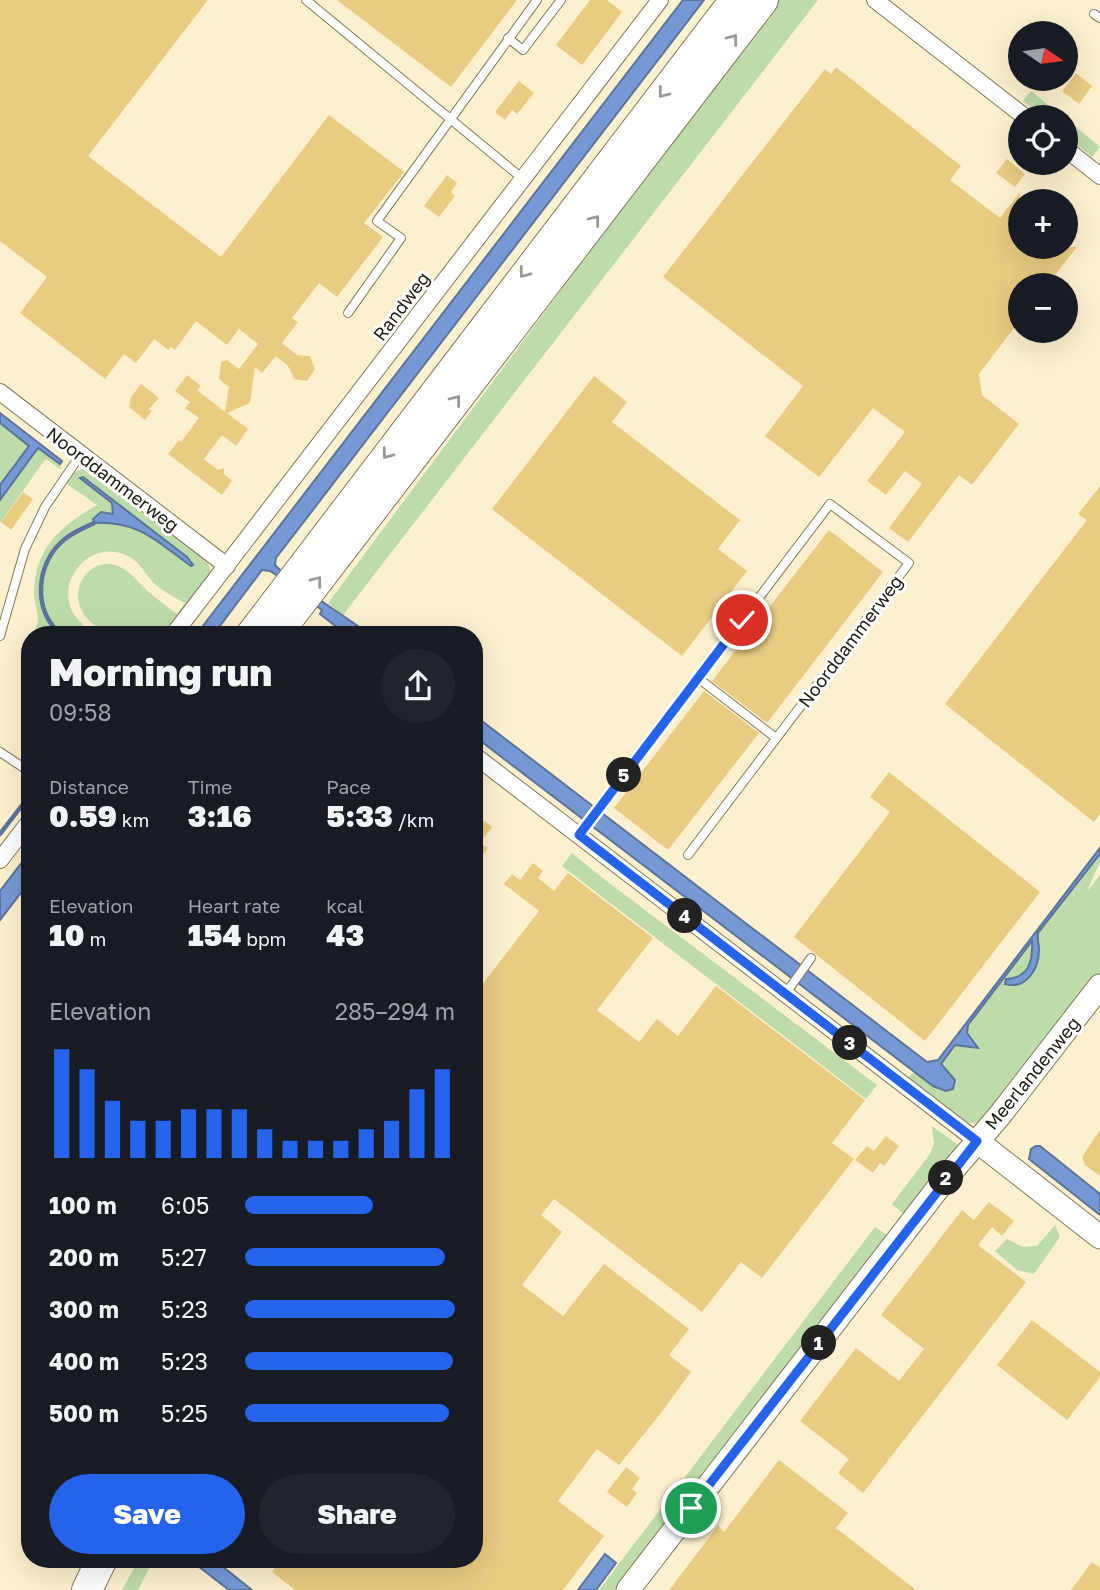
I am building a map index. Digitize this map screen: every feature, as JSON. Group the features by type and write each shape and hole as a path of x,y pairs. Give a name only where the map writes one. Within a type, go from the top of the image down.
{"highway":[{"path":"258,626 735,0"},
{"path":"283,626 763,0"},
{"path":"87,1590 98,1568"},
{"path":"110,1590 121,1568"}],"street":[{"name":"Randweg","path":"180,626 660,0"},
{"path":"875,0 1010,105"},
{"path":"1078,159 1100,176"},
{"name":"Noorddammerweg","path":"0,392 227,566"},
{"path":"483,762 788,990 1100,1237"},
{"path":"0,860 21,833"},
{"name":"Meerlandenweg","path":"628,1590 1100,986"}],"lane":[{"path":"306,0 523,179"},
{"path":"348,313 401,238 377,221 537,0"},
{"path":"508,38 523,50 561,0"},
{"path":"0,636 25,549 45,507 81,454"},
{"name":"Noorddammerweg","path":"581,833 830,503 909,564 688,855"},
{"path":"698,678 776,738"},
{"path":"0,752 21,766"},
{"path":"788,990 810,959"}],"green space":[{"path":"777,0 818,0 343,615 328,603"},
{"path":"1031,91 1048,105 1028,105 1023,101"},
{"path":"1078,129 1100,147 1092,157 1078,145"},
{"path":"0,423 29,446 0,485"},
{"path":"38,448 60,464 61,470 46,459 0,523 0,500"},
{"path":"86,467 206,557 211,572 207,581 172,626 95,626 88,619 80,607 79,589 87,574 101,565 118,566 177,614 185,603 157,586 133,559 115,552 102,552 81,564 73,574 69,586 68,598 72,611 84,626 36,626 38,620 34,596 36,577 45,550 72,521 97,505 67,484 73,473","holes":["83,477 187,557 193,565 140,529 110,522 94,523 113,514 112,504 80,478"]},
{"path":"572,853 877,1085 866,1099 562,866"},
{"path":"1100,854 1100,862 1087,891 1100,875 1100,975 993,1114 978,1124 965,1122 908,1078 914,1072 933,1086 955,1080 941,1064 954,1045 977,1046 967,1033 968,1025 1032,941 1032,955 1025,972 1006,979 1006,984 1023,982 1032,973 1039,955 1038,933"},
{"path":"932,1126 958,1145 955,1155 908,1218 892,1204 930,1154 934,1144"},
{"path":"1055,1225 1060,1237 1034,1274 1017,1270 995,1251 1007,1239 1023,1247 1037,1246"},
{"path":"875,1227 892,1238 622,1590 599,1590"},
{"path":"134,1568 149,1568 138,1590 122,1590"}],"water":[{"path":"683,0 704,0 276,558 275,565 281,571 278,576 262,570 220,626 203,626"},
{"path":"0,413 62,461 60,464 38,448 0,500 0,485 29,446 0,423"},
{"path":"83,477 187,557 193,565 136,529 110,523 94,523 93,519 101,512 113,514 112,503 80,478"},
{"path":"320,600 358,626 335,626 320,614 322,610 315,605"},
{"path":"483,722 927,1062 938,1060 1100,848 1100,854 1038,933 1039,950 1034,971 1019,984 1005,984 1006,979 1025,972 1032,955 1032,941 968,1025 967,1033 978,1048 955,1045 941,1064 955,1080 953,1089 946,1091 933,1086 483,743"},
{"path":"21,864 21,893 0,920 0,891"},
{"path":"1040,1146 1100,1194 1100,1215 1029,1159 1031,1149"},
{"path":"605,1554 616,1563 596,1590 578,1590"},
{"path":"201,1568 224,1568 252,1590 229,1590"}],"building":[{"path":"0,0 208,0 88,156 221,257 329,115 404,172 364,223 383,237 337,297 319,283 292,318 298,322 282,343 297,355 310,356 315,369 307,381 294,379 288,366 276,356 262,373 255,367 250,403 227,413 248,429 236,446 222,435 204,459 218,470 224,468 224,474 232,481 222,495 168,454 199,418 185,408 190,402 175,391 187,375 201,386 197,390 225,412 229,387 219,379 221,362 227,360 239,369 258,344 239,329 227,345 196,321 175,350 171,347 168,350 154,339 136,363 124,354 105,379 20,313 47,277 0,241"},
{"path":"337,0 517,0 451,87"},
{"path":"590,0 607,0 622,12 582,65 556,45"},
{"path":"836,67 961,166 950,180 1000,218 1008,208 1008,259 1068,259 1056,273 1008,273 1008,336 979,374 982,395 1019,424 972,485 959,475 908,542 889,528 922,484 905,471 886,495 867,481 905,432 873,408 819,477 765,436 803,386 663,277 825,69 831,74"},
{"path":"1078,75 1092,86 1079,104 1062,91 1078,91"},
{"path":"519,81 534,93 517,114 512,110 505,120 495,112"},
{"path":"1007,159 1008,175 1024,175 1015,187 996,173"},
{"path":"447,175 457,183 451,192 455,196 439,217 424,206"},
{"path":"594,376 627,402 612,422 740,520 718,549 747,571 682,656 492,509"},
{"path":"141,384 159,398 149,409 152,411 145,420 129,407 131,397"},
{"path":"1100,486 1100,814 1094,822 945,704 1087,520 1078,514"},
{"path":"23,492 33,499 11,530 1,522"},
{"path":"829,530 883,572 767,723 712,681"},
{"path":"704,691 759,733 668,850 614,808"},
{"path":"889,772 1040,892 925,1041 794,937 890,812 870,797"},
{"path":"483,820 492,827 483,839"},
{"path":"533,863 543,871 538,878 554,891 568,873 653,938 597,1010 639,1042 657,1019 678,1036 716,986 865,1100 832,1143 854,1159 762,1278 741,1262 702,1312 554,1199 541,1215 562,1232 522,1285 563,1316 604,1264 689,1329 669,1355 691,1372 661,1413 619,1465 597,1449 558,1501 604,1536 563,1590 295,1590 272,1572 275,1568 483,1568 483,983 539,911 504,884 512,874 520,880"},
{"path":"1100,1130 1100,1176 1085,1165 1082,1157"},
{"path":"886,1136 899,1146 884,1166 880,1163 873,1173 855,1160 867,1146 874,1151"},
{"path":"989,1202 1014,1221 1002,1236 992,1227 978,1245 1026,1282 863,1493 838,1473 849,1459 800,1421 856,1348 899,1381 924,1349 881,1315 962,1210 974,1220"},
{"path":"1032,1320 1100,1372 1100,1377 1067,1420 997,1365"},
{"path":"779,1460 848,1513 836,1528 916,1590 669,1590 718,1526 724,1532"},
{"path":"626,1467 640,1478 632,1489 637,1493 627,1507 607,1492"},
{"path":"1092,1562 1100,1568 1100,1590 1071,1590"}],"waterway":[{"path":"52,626 42,601 41,587 48,561 65,539 94,523"},
{"path":"0,834 21,807"}],"route":[{"path":"691,1508 977,1141 579,835 742,620"}]}
